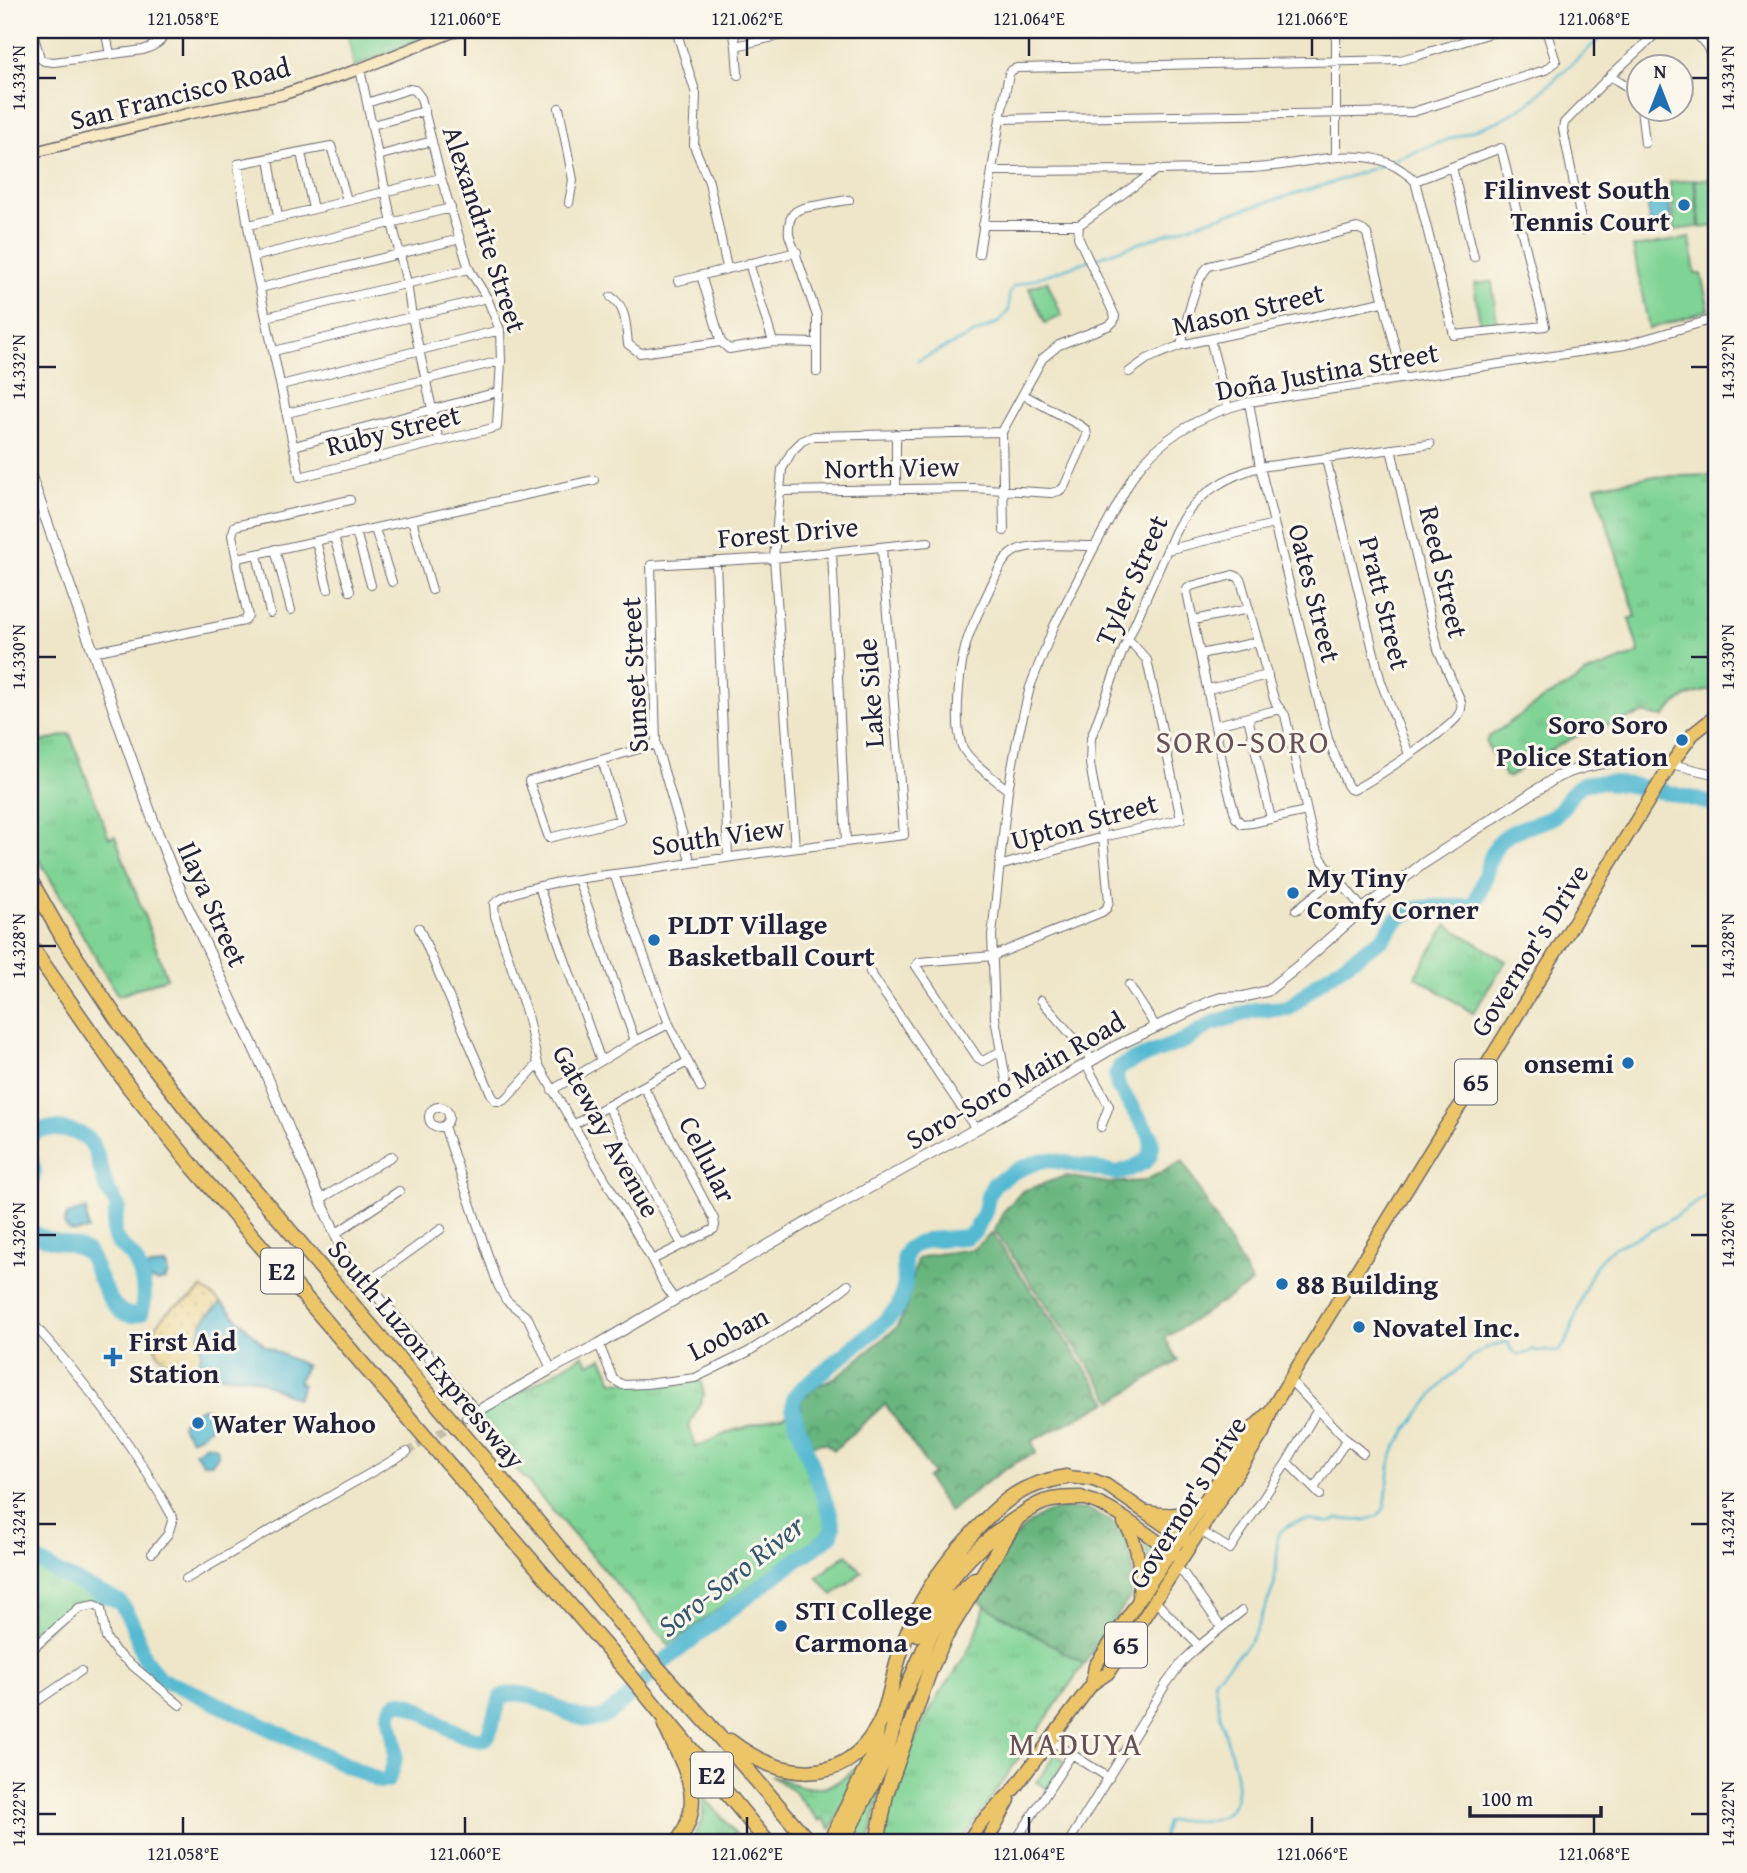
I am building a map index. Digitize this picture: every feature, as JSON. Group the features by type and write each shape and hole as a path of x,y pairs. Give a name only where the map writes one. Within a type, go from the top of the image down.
{"highway":[{"name":"65","path":"1668,768 1693,734 1717,715"},
{"name":"Governor's Drive","path":"967,1843 979,1825 1014,1789 1092,1684 1108,1673 1154,1600 1205,1503 1254,1427 1271,1410 1290,1380 1668,768"},
{"name":"South Luzon Expressway","path":"30,880 63,938 121,1025 196,1121 531,1514 646,1655 810,1843"},
{"name":"South Luzon Expressway","path":"30,945 129,1087 186,1158 629,1674 768,1843"},
{"name":"Governor's Drive","path":"1186,1541 1199,1530 1263,1433 1271,1410"},
{"path":"844,1833 874,1754 877,1728 903,1644 926,1593 945,1564 1004,1501 1035,1485 1066,1477 1082,1478 1099,1482 1186,1541"},
{"path":"899,1706 909,1652 938,1597 975,1550 1034,1507 1063,1498 1081,1498 1100,1503 1176,1559"},
{"path":"1144,1511 1166,1515 1181,1514 1205,1503"},
{"path":"1118,1515 1135,1545 1139,1570 1139,1601"},
{"path":"877,1843 887,1794 924,1683 945,1637 1018,1517"},
{"name":"Governor's Drive","path":"1092,1684 1095,1666 1139,1601 1176,1559"},
{"path":"829,1843 844,1833 885,1758 899,1706 932,1631 947,1607 992,1563"},
{"path":"659,1711 692,1791 691,1815 677,1843"},
{"path":"710,1726 743,1751 763,1762 803,1772 820,1772 838,1766 859,1750 877,1728"},
{"name":"Governor's Drive","path":"986,1843 1014,1789"}],"main road":[{"name":"San Francisco Road","path":"30,153 187,114 281,95 360,69 458,30"}],"street":[{"path":"33,30 40,58 54,62 143,50 155,46 165,30"},
{"path":"105,30 110,54"},
{"path":"676,30 696,94 694,146 709,182 727,268"},
{"path":"733,30 738,75"},
{"path":"736,46 803,30"},
{"path":"1336,30 1336,157"},
{"path":"979,254 1000,119 1012,70 1400,60 1501,30"},
{"path":"1000,119 1413,112 1545,70 1556,62 1546,30"},
{"path":"1583,230 1563,126 1660,30"},
{"path":"1693,30 1710,52 1717,99"},
{"path":"360,69 439,441"},
{"path":"1611,76 1624,85"},
{"name":"Alexandrite Street","path":"368,103 409,89 415,90 421,98 441,178 469,269 487,298 500,330 497,427"},
{"path":"559,108 573,180 569,203"},
{"path":"372,125 425,111"},
{"path":"1643,122 1645,143"},
{"path":"378,156 432,141"},
{"path":"347,200 331,146 237,164 253,257 294,446 498,392"},
{"path":"992,171 1254,168 1336,157 1376,158 1403,170 1415,181 1454,335 1545,326 1502,148 1415,181"},
{"path":"301,153 313,209"},
{"path":"269,158 278,218"},
{"path":"1452,167 1474,257"},
{"path":"983,225 1079,225 1158,169"},
{"path":"248,225 441,178"},
{"path":"817,372 817,316 789,235 789,225 791,215 800,208 849,200"},
{"path":"253,257 451,208"},
{"path":"1004,531 1002,432 1042,359 1059,345 1114,321 1115,316 1078,237 1079,225"},
{"path":"1181,345 1194,295 1209,265 1353,228 1361,229 1367,234 1403,379"},
{"path":"260,288 460,239"},
{"path":"678,281 797,252"},
{"path":"749,263 772,342"},
{"path":"266,317 469,269"},
{"path":"701,275 722,342 729,349 772,342 817,343"},
{"path":"611,297 619,302 622,309 628,344 640,353 722,342"},
{"path":"274,351 487,298"},
{"name":"Mason Street","path":"1129,372 1152,356 1181,345 1382,302"},
{"name":"Doña Justina Street","path":"1006,1080 995,1018 993,924 1017,741 1035,673 1059,613 1094,545 1133,476 1147,457 1180,430 1207,416 1249,402 1625,345 1717,318"},
{"path":"281,385 500,330"},
{"path":"1210,339 1227,408"},
{"path":"287,413 501,360"},
{"name":"North View","path":"780,491 973,488 1051,493 1059,491 1064,487 1087,436 1086,430 1024,395"},
{"name":"Oates Street","path":"1249,402 1260,467 1328,739 1347,785 1351,790 1357,788 1409,754"},
{"name":"Ruby Street","path":"294,446 300,477 497,427"},
{"path":"795,848 774,558 782,469 792,451 802,441 814,436 1002,432"},
{"path":"896,434 896,490"},
{"name":"Tyler Street","path":"993,956 1105,910 1109,901 1103,837 1090,764 1090,745 1094,726 1129,639 1181,519 1201,496 1229,477 1260,467 1430,444"},
{"name":"Reed Street","path":"1391,449 1438,649 1461,702 1457,718 1409,754"},
{"name":"Pratt Street","path":"1326,459 1381,682 1409,754"},
{"name":"Ilaya Street","path":"30,474 158,834 184,899 266,1074 347,1260 404,1328"},
{"path":"237,561 238,558 275,549 594,480"},
{"path":"93,652 244,621 247,616 232,536 235,526 350,500"},
{"path":"412,520 432,590"},
{"path":"1167,550 1274,524"},
{"path":"375,529 392,582"},
{"path":"356,532 370,585"},
{"path":"334,537 350,591"},
{"path":"316,541 327,589"},
{"name":"Forest Drive","path":"650,565 774,558 928,542"},
{"path":"1009,790 967,754 958,731 957,715 964,656 970,631 1001,566 1010,554 1033,547 1094,545"},
{"name":"Lake Side","path":"882,548 904,835"},
{"path":"275,549 290,610"},
{"path":"832,552 846,842"},
{"path":"257,554 270,613"},
{"path":"716,561 728,857"},
{"name":"Sunset Street","path":"650,565 656,744 691,863"},
{"path":"1306,811 1246,824 1238,821 1228,789 1192,620 1187,589 1194,585 1229,575 1236,575 1241,581 1274,699 1285,715 1315,847 1318,855 1363,909"},
{"path":"1192,620 1249,609"},
{"name":"Upton Street","path":"999,866 1181,819 1147,660 1129,639"},
{"path":"1200,654 1258,642"},
{"path":"1208,689 1268,676"},
{"path":"1216,725 1280,709"},
{"path":"1248,717 1271,819"},
{"path":"602,760 620,820 549,838 529,781 656,744"},
{"name":"Soro-Soro Main Road","path":"404,1328 471,1415 818,1216 976,1129 1115,1046 1209,1002 1267,991 1363,909 1424,863 1558,777 1580,768 1607,762 1638,761 1668,768"},
{"path":"1668,768 1717,775"},
{"name":"South View","path":"539,887 728,857 904,835"},
{"path":"614,874 669,1024 701,1088"},
{"path":"1296,910 1336,878"},
{"path":"578,879 635,1041"},
{"path":"539,887 601,1061"},
{"name":"Gateway Avenue","path":"539,887 499,899 493,909 527,1015 538,1064 675,1300"},
{"path":"419,928 496,1101 507,1098 538,1064"},
{"path":"993,956 919,962 916,966 978,1058 983,1061 1001,1051"},
{"path":"870,972 976,1129"},
{"path":"1129,985 1156,1027"},
{"path":"1041,1000 1090,1062 1109,1106 1101,1127"},
{"path":"552,1090 669,1024"},
{"path":"573,1125 687,1062"},
{"name":"Cellular","path":"644,1087 715,1225 714,1229 652,1260"},
{"path":"608,1107 682,1245"},
{"path":"444,1126 498,1285 506,1300 528,1318 551,1369"},
{"path":"319,1200 392,1156"},
{"path":"335,1234 399,1191"},
{"path":"366,1283 441,1229"},
{"name":"Looban","path":"599,1344 613,1379 623,1385 695,1378 748,1352 830,1300 848,1285"},
{"path":"30,1320 135,1452 173,1518 168,1534 152,1553"},
{"path":"1290,1380 1347,1440 1363,1453"},
{"path":"1199,1530 1230,1549 1318,1409"},
{"path":"1287,1462 1317,1491 1347,1440"},
{"path":"186,1579 407,1452"},
{"path":"1176,1559 1221,1628"},
{"path":"1154,1600 1199,1646"},
{"path":"30,1651 79,1608 95,1605 101,1609 106,1638 116,1652 180,1704"},
{"path":"1068,1843 1182,1661 1242,1611"},
{"path":"30,1706 81,1671"},
{"path":"1050,1740 1109,1778"},
{"path":"1014,1843 1072,1754"}],"green space":[{"path":"347,30 443,30 354,67"},
{"path":"1717,178 1717,226 1701,228 1695,180"},
{"name":"Filinvest South Tennis Court","path":"1694,180 1699,227 1675,230 1670,182"},
{"path":"1690,238 1695,274 1701,274 1709,310 1649,329 1633,247"},
{"path":"1047,281 1062,316 1045,323 1029,288"},
{"path":"1492,282 1497,323 1480,325 1474,284"},
{"path":"1717,475 1717,690 1687,697 1664,717 1646,713 1584,732 1509,777 1505,776 1487,745 1489,737 1546,697 1587,673 1639,653 1629,618 1636,617 1595,486 1647,477"},
{"path":"30,734 33,744 70,734 109,838 115,836 167,978 118,996 30,844"},
{"path":"1447,925 1506,961 1473,1013 1415,976"},
{"path":"1183,1161 1252,1283 1165,1338 1178,1361 1113,1401 994,1230 1004,1211 1022,1191 1065,1176 1109,1183 1144,1181"},
{"path":"992,1233 1108,1402 1032,1441 1036,1453 1001,1472 949,1512 927,1478 933,1474 885,1404 834,1450 825,1443 812,1445 801,1414 801,1400 812,1389 838,1376 896,1328 906,1309 917,1259 973,1249"},
{"path":"583,1355 588,1364 602,1358 613,1381 660,1385 701,1380 704,1395 689,1426 696,1447 732,1431 788,1415 825,1517 827,1530 669,1645 474,1420"},
{"path":"1066,1508 1089,1510 1111,1521 1126,1535 1133,1572 1131,1596 1084,1664 978,1601 996,1565 1019,1533 1043,1514"},
{"path":"1142,1536 1167,1554 1147,1582 1147,1554"},
{"path":"847,1554 862,1572 833,1595 817,1577"},
{"path":"30,1556 60,1574 120,1602 74,1606 30,1645"},
{"path":"985,1605 1084,1664 960,1843 885,1843 898,1785 914,1744 941,1691 970,1646"},
{"path":"1055,1754 1065,1761 1048,1789 1037,1782"},
{"path":"867,1758 831,1829 822,1818 819,1821 793,1791 771,1775 797,1785 818,1788 836,1783"},
{"path":"892,1764 875,1813 870,1843 848,1843"},
{"path":"704,1797 744,1843 691,1843 702,1820"}],"sand":[{"path":"202,1288 222,1303 211,1312 199,1340 202,1350 197,1375 181,1375 155,1349 154,1334 165,1314"}],"water":[{"path":"1667,189 1671,221 1650,224 1646,191"},
{"path":"86,1209 88,1230 68,1230 64,1224 67,1215"},
{"path":"166,1264 168,1274 165,1280 158,1282 149,1279 147,1267"},
{"path":"222,1303 265,1346 306,1366 298,1382 303,1385 297,1399 247,1377 197,1375 201,1325"},
{"name":"Water Wahoo","path":"201,1408 206,1408 215,1420 205,1432 191,1439 181,1426 182,1422"},
{"path":"206,1444 217,1447 218,1456 212,1463 203,1463 195,1452"}],"waterway":[{"path":"1390,161 1501,120 1529,103 1609,30"},
{"path":"917,361 999,322 1009,310 1009,294 1014,286 1201,222 1384,164"},
{"name":"Soro-Soro River","path":"30,1556 60,1574 120,1602 132,1623 144,1658 159,1679 186,1689 380,1781 387,1781 394,1764 395,1746 390,1717 392,1707 397,1703 414,1706 454,1731 481,1740 488,1736 501,1697 512,1694 536,1698 586,1719 604,1717 661,1664 831,1534 833,1527 830,1514 796,1421 794,1397 898,1308 905,1284 904,1257 909,1248 927,1240 966,1237 975,1231 985,1212 994,1184 1017,1170 1040,1161 1051,1160 1117,1173 1146,1161 1152,1146 1150,1135 1118,1086 1116,1075 1120,1067 1186,1040 1211,1024 1254,1010 1289,1008 1319,982 1383,938 1396,920 1414,909 1474,904 1498,844 1509,834 1556,815 1580,786 1606,782 1625,784 1717,805"},
{"path":"30,1137 41,1130 55,1129 79,1134 92,1144 106,1186 118,1207 114,1220 115,1237 131,1255 141,1275 144,1299 141,1313 130,1315 121,1312 113,1304 87,1252 73,1245 43,1238 30,1230"},
{"path":"30,1158 34,1170 30,1186"},
{"path":"1162,1843 1166,1822 1214,1819 1230,1809 1236,1799 1236,1773 1222,1723 1214,1680 1250,1642 1257,1628 1274,1586 1277,1536 1289,1525 1299,1521 1329,1522 1377,1516 1385,1507 1391,1459 1396,1446 1445,1381 1473,1356 1507,1341 1512,1351 1518,1355 1533,1349 1559,1351 1565,1344 1589,1278 1601,1259 1617,1246 1666,1222 1717,1188"}],"tunnel":[{"path":"407,1452 458,1422"}],"place":[{"name":"Filinvest South Tennis Court","path":"1684,205"},
{"name":"Soro Soro Police Station","path":"1682,740"},
{"name":"My Tiny Comfy Corner","path":"1293,893"},
{"name":"PLDT Village Basketball Court","path":"654,940"},
{"name":"onsemi","path":"1628,1063"},
{"name":"88 Building","path":"1282,1284"},
{"name":"Novatel Inc.","path":"1359,1327"},
{"name":"First Aid Station","path":"113,1357"},
{"name":"Water Wahoo","path":"198,1423"},
{"name":"STI College Carmona","path":"781,1626"}],"district":[{"name":"SORO-SORO","path":"1243,742"},
{"name":"MADUYA","path":"1076,1744"}]}
